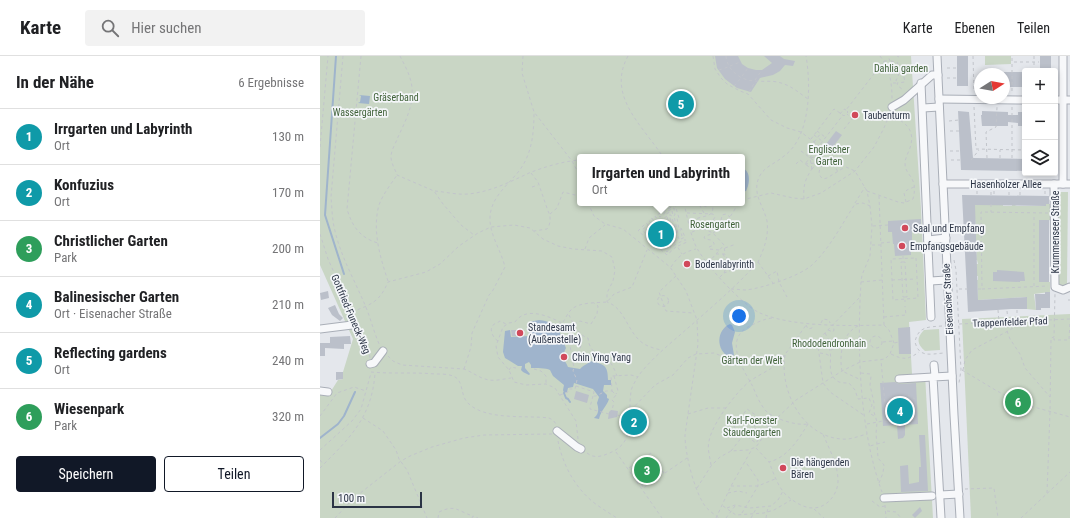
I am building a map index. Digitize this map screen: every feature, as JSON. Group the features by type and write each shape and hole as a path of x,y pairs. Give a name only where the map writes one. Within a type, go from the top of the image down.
{"street":[{"name":"Eisenacher Straße","path":"937,56 946,238 946,325 952,376 960,518"},
{"name":"Krummenseer Straße","path":"1063,56 1066,184"},
{"path":"892,107 904,100 921,83 932,75 938,75"},
{"path":"921,83 932,317"},
{"path":"923,108 939,103 1022,100"},
{"name":"Hasenholzer Allee","path":"943,184 1066,184"},
{"name":"Krummenseer Straße","path":"1054,184 1055,286 1063,290 1070,287"},
{"path":"928,240 946,238"},
{"path":"930,281 947,280"},
{"path":"320,329 355,323"},
{"path":"370,364 374,363 383,351"},
{"path":"934,364 941,518"},
{"path":"900,379 952,376"},
{"path":"556,433 581,449"},
{"path":"940,495 959,494"},
{"path":"884,498 932,496"}],"path":[{"path":"320,147 328,56"},
{"path":"343,56 331,197 332,214 335,231 342,252 366,307 374,334 383,351 393,361 402,364 464,369 484,379 494,380 512,378"},
{"path":"361,56 347,209 350,219 357,231 370,240 378,243"},
{"path":"400,56 409,74 412,88 408,114 393,148 391,157 397,175 434,191 470,194 506,184 530,173 577,160"},
{"path":"464,369 471,347 472,333 489,295 504,270 504,261 491,227 490,217 494,201 506,184 519,170 528,155 534,131 534,112 522,73 523,56"},
{"path":"628,56 625,61 622,75 622,88 625,102 635,120 661,154"},
{"path":"713,56 715,69 720,78 727,84 748,94 771,120 787,128 801,132 846,167 855,171 867,191 872,226 872,246 870,256 862,275 858,326 861,380 867,434 875,471 884,498"},
{"path":"726,56 730,67 735,73 744,79 753,81 780,82 794,88 808,99"},
{"path":"560,396 568,392 570,389 575,389 578,380 573,371 574,368 568,332 562,323 537,313 518,317 515,322 506,324 503,327 496,346 498,357 509,370 514,382 526,385 546,384 555,388 560,396 576,421 578,440 581,449 591,456 601,457 616,451 625,441 630,430 631,390 638,377 662,350 697,320 758,262 764,250 768,236 767,220 756,186 762,172 792,149 801,132 805,120 808,99 809,73 806,56"},
{"path":"745,199 771,193 804,199 821,193 855,171 874,147 883,130 892,107 892,83 884,61 880,56"},
{"path":"888,56 890,60"},
{"path":"973,56 974,91"},
{"path":"1012,56 1012,91"},
{"path":"1034,56 1034,68"},
{"path":"840,114 844,109 846,110 884,61 890,60 898,64 895,67 895,72"},
{"path":"719,70 740,62"},
{"path":"1012,62 1039,62"},
{"path":"734,86 748,68"},
{"path":"947,68 957,68"},
{"path":"749,92 762,70"},
{"path":"890,76 895,72 903,70"},
{"path":"899,72 896,80 898,86 902,89"},
{"path":"892,83 905,82 903,73 899,72"},
{"path":"898,77 903,78"},
{"path":"900,78 901,82"},
{"path":"947,78 957,78"},
{"path":"974,107 976,149 1022,150"},
{"path":"987,158 986,132 996,128 997,107"},
{"path":"1012,108 1012,158"},
{"path":"810,139 834,109 843,115"},
{"path":"846,110 848,112 846,114"},
{"path":"534,112 572,161 577,170"},
{"path":"805,164 843,115 844,116 846,114"},
{"path":"844,129 852,119 846,114"},
{"path":"867,191 898,202 906,202 912,199 915,187 906,169 905,163 910,146 911,134 908,126 889,115"},
{"path":"949,120 959,120"},
{"path":"817,131 826,137"},
{"path":"950,132 960,131"},
{"path":"814,142 821,134"},
{"path":"814,135 822,142"},
{"path":"806,145 821,156"},
{"path":"971,160 979,149"},
{"path":"1000,150 1000,158"},
{"path":"801,151 817,163"},
{"path":"950,151 961,151"},
{"path":"815,152 817,163"},
{"path":"831,155 819,169 818,173 823,179 846,167"},
{"path":"804,199 803,186 806,178 822,157 821,156"},
{"path":"810,158 821,156"},
{"path":"810,158 812,170"},
{"path":"796,164 800,160 812,170"},
{"path":"951,160 962,160"},
{"path":"805,164 817,163"},
{"path":"825,163 827,165 834,165 839,172"},
{"path":"530,173 539,184 550,214 548,229 533,231"},
{"path":"352,312 375,302 383,294 388,282 378,243 376,224 380,204 397,175"},
{"path":"532,187 539,184"},
{"path":"730,289 746,290 779,282 799,274 812,265 832,241 865,187"},
{"path":"906,202 904,193 915,187"},
{"path":"991,190 991,195"},
{"path":"994,190 994,195"},
{"path":"1009,190 1009,195"},
{"path":"1020,190 1020,195"},
{"path":"1045,190 1045,195"},
{"path":"434,191 461,225 474,235"},
{"path":"550,214 557,208 563,192 577,195"},
{"path":"697,489 711,466 720,456 731,451 742,451 756,447 778,418 796,400 842,371 860,362 885,359 890,354 894,342 889,330 884,325 879,195"},
{"path":"855,204 863,203 870,206"},
{"path":"991,204 991,212"},
{"path":"589,206 594,216 605,224 623,229 670,268 686,291 697,320 698,344 685,444 697,489 706,507 718,518 731,486 752,448"},
{"path":"674,216 674,208 664,213 660,217 659,216 656,218 655,216 675,206 679,229 682,236 678,237 679,240"},
{"path":"685,206 697,249 730,289 757,312 772,318 807,324 858,326 884,325"},
{"path":"700,206 704,214"},
{"path":"704,226 696,219 706,217 710,214 713,209 712,206"},
{"path":"719,250 709,249 709,247 714,245 714,243 711,240 704,239 704,236 713,233 730,217 737,206"},
{"path":"664,246 662,247 667,252 671,247 666,240 652,230 656,226 654,222 659,219 660,221 667,216 666,214 672,211 678,234 671,215 669,215 677,240 675,241"},
{"path":"982,289 981,212 1031,212 1034,214 1055,213"},
{"path":"686,213 713,214 715,218 712,222 692,232"},
{"path":"720,226 722,215 726,214 730,217"},
{"path":"1034,214 1034,286"},
{"path":"667,216 675,241"},
{"path":"653,220 652,218 649,221 652,224 646,230 667,248 668,247 649,230 653,226"},
{"path":"660,221 658,222 659,224 666,220 673,243 675,241"},
{"path":"712,222 718,228"},
{"path":"654,237 652,239 642,230 648,225 646,223 638,231 653,243 655,241 667,255 682,241 681,239 685,238 682,228 679,229"},
{"path":"585,249 589,238 605,224"},
{"path":"388,282 426,272 440,264 459,246 474,235 491,227 514,225 530,228 543,238 558,246 573,249 602,251 612,258 615,270 607,293 607,302"},
{"path":"872,226 888,225"},
{"path":"975,225 981,225"},
{"path":"954,226 965,226"},
{"path":"702,228 713,233 724,245 725,258 722,264 723,266 730,267 730,271 724,273"},
{"path":"659,229 658,230 674,247"},
{"name":"Gottfried-Funeck-Weg","path":"320,234 328,259 369,352 370,364"},
{"path":"674,247 687,242 684,240"},
{"path":"872,246 892,242"},
{"path":"725,249 736,244"},
{"path":"708,263 724,245"},
{"path":"677,246 682,254"},
{"path":"670,268 676,259 682,254 697,249"},
{"path":"607,302 614,294 632,287 647,250"},
{"path":"716,254 724,254"},
{"path":"720,278 729,264 729,261 724,254"},
{"path":"903,256 901,262 903,297 905,298"},
{"path":"953,256 956,270 958,324 962,370"},
{"path":"916,258 917,279 918,298 893,300 891,259 916,258"},
{"path":"758,262 773,283"},
{"path":"902,262 905,262 905,302"},
{"path":"768,276 777,271 779,282 787,297"},
{"path":"664,306 659,305 657,302 660,296 659,292 677,276"},
{"path":"892,280 917,279"},
{"path":"861,282 882,280"},
{"path":"978,289 1055,286 1054,337 1051,338 1048,493"},
{"path":"959,289 968,289"},
{"path":"660,296 666,311 694,313"},
{"path":"660,296 666,296 668,299 668,303 664,306"},
{"path":"860,297 820,338 818,346 823,384 830,392 865,416"},
{"path":"562,323 570,310 576,306 607,302 618,308 632,332 640,341 649,346 662,350"},
{"path":"574,324 580,321 591,324 597,314 598,306 593,303"},
{"path":"884,317 906,315 905,306"},
{"path":"998,310 999,322"},
{"path":"1017,310 1017,322"},
{"path":"1007,311 1008,322"},
{"path":"568,315 584,337 588,338 588,344 591,349 611,363 617,376"},
{"path":"772,318 765,319 747,327 740,332 736,340 738,357 764,409 778,418 803,425 808,424"},
{"path":"821,324 823,319 829,320 830,324"},
{"path":"1054,337 1054,340 1069,340 1070,320"},
{"name":"Trappenfelder Pfad","path":"915,342 919,332 924,327 999,322 1070,320"},
{"path":"498,341 494,339 492,327 500,321 506,324"},
{"path":"962,370 965,360 972,350 1007,332 1021,321"},
{"path":"807,324 808,329 812,328 813,324"},
{"path":"711,466 708,450 709,440 718,420 726,408 749,381 772,367 785,353 807,324"},
{"path":"828,330 833,332 833,324"},
{"path":"842,371 841,357 847,335 851,330 858,326"},
{"path":"572,358 578,354 582,344 580,332"},
{"path":"1007,332 1012,343 1020,354 1025,368 1051,397"},
{"path":"825,333 830,342 827,345 830,350 830,368 834,376 839,382 849,383 855,390 858,399 870,398 872,405 869,413 876,417"},
{"path":"870,343 872,338 875,336 880,338 882,342"},
{"path":"911,341 915,342 919,352 924,354 944,353"},
{"path":"859,344 870,343 876,348 881,346 882,342"},
{"path":"882,342 899,342"},
{"path":"830,350 834,350 844,344"},
{"path":"890,354 900,358 911,358 919,352"},
{"path":"631,410 655,385 673,375 688,358 696,354 714,353 726,358 738,357"},
{"path":"785,353 783,371 784,380 793,403 808,424 830,437 844,439 867,434"},
{"path":"819,353 830,356"},
{"path":"881,359 885,404 884,410 886,416 888,416 889,423"},
{"path":"509,370 511,367 516,368"},
{"path":"534,369 541,371 546,376 546,384"},
{"path":"962,370 997,391 1023,404 1070,417"},
{"path":"842,371 861,380"},
{"path":"320,450 352,421 361,409 371,372 420,372 452,375 459,380 463,397 469,404 489,414 549,418 556,424 556,433 564,463 578,487 593,502 617,518"},
{"path":"320,468 354,432 363,418 371,400 375,372"},
{"path":"861,373 867,373 871,376 870,385 877,422 876,434 878,458 884,464 883,473 879,483"},
{"path":"616,395 612,391 611,376 631,375 638,377"},
{"path":"612,410 614,402 612,400 618,391 614,376"},
{"path":"576,386 594,392 590,409 608,414"},
{"path":"320,416 337,394 354,387 366,391"},
{"path":"593,396 606,391 612,391"},
{"path":"866,424 883,421 889,423 896,420 905,423 910,422 911,418 908,397 906,399 898,395 895,397 895,407 897,411"},
{"path":"902,398 910,395 917,400"},
{"path":"902,398 902,422"},
{"path":"888,416 890,417 892,413 891,409 895,407"},
{"path":"688,415 708,408 726,408"},
{"path":"758,444 734,427 747,408 772,426"},
{"path":"617,415 630,418"},
{"path":"749,416 754,422 761,425 754,435 741,426 749,416"},
{"path":"754,428 754,422 758,417"},
{"path":"363,418 382,431 396,450 427,518"},
{"path":"740,418 748,423 754,422"},
{"path":"731,451 748,430 748,423"},
{"path":"769,462 777,460 784,455 799,438 808,424"},
{"path":"756,443 769,425"},
{"path":"749,428 754,428 765,435"},
{"path":"335,518 360,493 401,462 410,456 432,446 464,438 484,435 556,433"},
{"path":"756,447 769,462 783,491 800,505 813,508 828,502 835,494 837,487 837,469 823,434"},
{"path":"870,446 885,442"},
{"path":"616,451 643,488"},
{"path":"650,455 651,453 664,473"},
{"path":"628,469 650,455"},
{"path":"631,468 650,455"},
{"path":"643,488 661,473 650,455"},
{"path":"645,485 688,458"},
{"path":"320,460 324,464"},
{"path":"741,514 758,486 758,480 744,460"},
{"path":"633,467 645,485"},
{"path":"631,468 662,518"},
{"path":"1021,518 1070,472"},
{"path":"731,486 758,486 776,479"},
{"path":"965,489 994,488 998,518"},
{"path":"728,493 738,491 747,493"},
{"path":"726,508 735,505 745,507 768,507 778,500 783,491"},
{"path":"722,506 736,515 767,512 792,499"},
{"path":"872,501 880,507 886,506 886,518"},
{"path":"726,518 735,505"},
{"path":"751,518 757,507"},
{"path":"766,518 768,507"},
{"path":"438,518 439,512 448,508 455,508 478,518"},
{"path":"813,508 824,518"},
{"path":"886,510 896,512 901,518"}],"green space":[{"name":"Gärten der Welt","path":"320,56 911,56 921,209 926,320 909,322 912,374 925,374 933,518 320,518 320,395 328,396 338,380 343,379 343,372 353,339 320,265"},
{"path":"985,56 1011,56 1011,64 985,65"},
{"path":"1058,192 1068,192 1067,284 1065,287 1059,286 1058,282"},
{"path":"974,204 1046,206 1046,204 1051,204 1051,220 1039,221 1039,282 1050,282 1050,292 1034,294 1036,310 1027,309 1027,297 978,300 978,276 976,264 978,264 976,260 977,245"},
{"path":"1070,314 1070,518 971,518 962,319"},
{"path":"939,329 940,350 925,351 920,346 918,341 920,336 924,330"}],"water":[{"path":"359,95 370,96 369,104 358,103 360,102 361,96"},
{"path":"745,170 749,178 745,191"},
{"path":"539,320 551,323 558,328 566,348 563,356 568,367 580,369 590,361 602,364 606,368 608,380 611,380 611,385 604,385 603,391 609,399 599,419 594,418 598,411 597,403 599,397 593,389 574,383 573,387 568,388 567,392 564,393 564,385 553,376 550,370 544,368 531,368 529,362 525,364 525,368 530,374 529,375 521,370 522,366 518,366 505,358 503,352 505,331 510,330 511,337 529,336 529,322"},
{"path":"730,324 735,332 732,343 734,355 729,357 722,350 719,340 722,331"}],"building":[{"path":"715,56 738,56 742,64 748,68 756,70 762,70 772,63 764,56 780,56 784,59 795,61 793,66 785,65 780,71 773,75 760,78 751,92 737,88 725,79 717,68"},
{"path":"957,56 968,56 968,86 957,86"},
{"path":"1040,56 1051,56 1051,68 1040,68"},
{"path":"1010,72 1022,72 1022,87 1010,87"},
{"path":"958,111 969,112 973,158 1022,159 1022,171 961,170"},
{"path":"982,111 1008,112 1008,115 1018,115 1018,112 1022,112 1022,126 1018,126 1018,123 1008,122 1008,126 982,126"},
{"path":"836,131 842,135 829,152 823,148"},
{"path":"962,195 1049,196 1049,204 1046,204 1046,206 975,205 978,300 1027,297 1027,309 968,312"},
{"path":"921,219 921,231 912,231 911,255 895,256 892,232 888,232 888,221"},
{"path":"1039,220 1049,220 1049,282 1039,282"},
{"path":"997,270 1024,272 1025,281 993,281 993,272 997,272"},
{"path":"328,291 329,298 321,300 320,293"},
{"path":"1045,292 1050,292 1050,308 1041,308 1041,310 1036,310 1035,294 1045,294"},
{"path":"335,305 339,314 343,318 340,321 332,315 328,308"},
{"path":"910,327 911,354 899,354 898,328"},
{"path":"511,330 517,330 517,336 512,336"},
{"path":"350,336 351,344 344,344 344,349 325,348 325,356 320,356 320,343 330,343 330,337"},
{"path":"336,372 343,372 343,379 336,380"},
{"path":"895,382 899,384 916,383 918,424 905,425 905,435 903,438 898,439 897,425 883,426 880,383"},
{"path":"576,391 589,395 587,403 574,399"},
{"path":"611,410 618,411 617,417 608,419 609,412"},
{"path":"919,435 925,435 928,491 901,492 900,466 908,465 909,484 919,482 919,467 921,467"},
{"path":"920,507 922,511 915,518 912,515"}],"waterway":[{"path":"336,56 325,215 344,274"},
{"path":"320,438 338,424 344,416 355,392"},
{"path":"564,393 570,402"}],"place":[{"name":"Reflecting gardens","path":"681,104"},
{"name":"Taubenturm","path":"855,115"},
{"name":"Saal und Empfang","path":"905,228"},
{"name":"Irrgarten und Labyrinth","path":"661,234"},
{"name":"Empfangsgebäude","path":"902,246"},
{"name":"Bodenlabyrinth","path":"687,264"},
{"name":"Standesamt (Außenstelle)","path":"520,333"},
{"name":"Chin Ying Yang","path":"564,357"},
{"name":"Wiesenpark","path":"1018,402"},
{"name":"Balinesischer Garten","path":"900,411"},
{"name":"Konfuzius","path":"634,422"},
{"name":"Die hängenden Bären","path":"783,468"},
{"name":"Christlicher Garten","path":"647,470"}],"park label":[{"name":"Dahlia garden","path":"901,68"},
{"name":"Gräserband","path":"396,97"},
{"name":"Wassergärten","path":"360,112"},
{"name":"Englischer Garten","path":"829,154"},
{"name":"Rosengarten","path":"715,224"},
{"name":"Rhododendronhain","path":"829,343"},
{"name":"Karl-Foerster Staudengarten","path":"752,426"}]}
